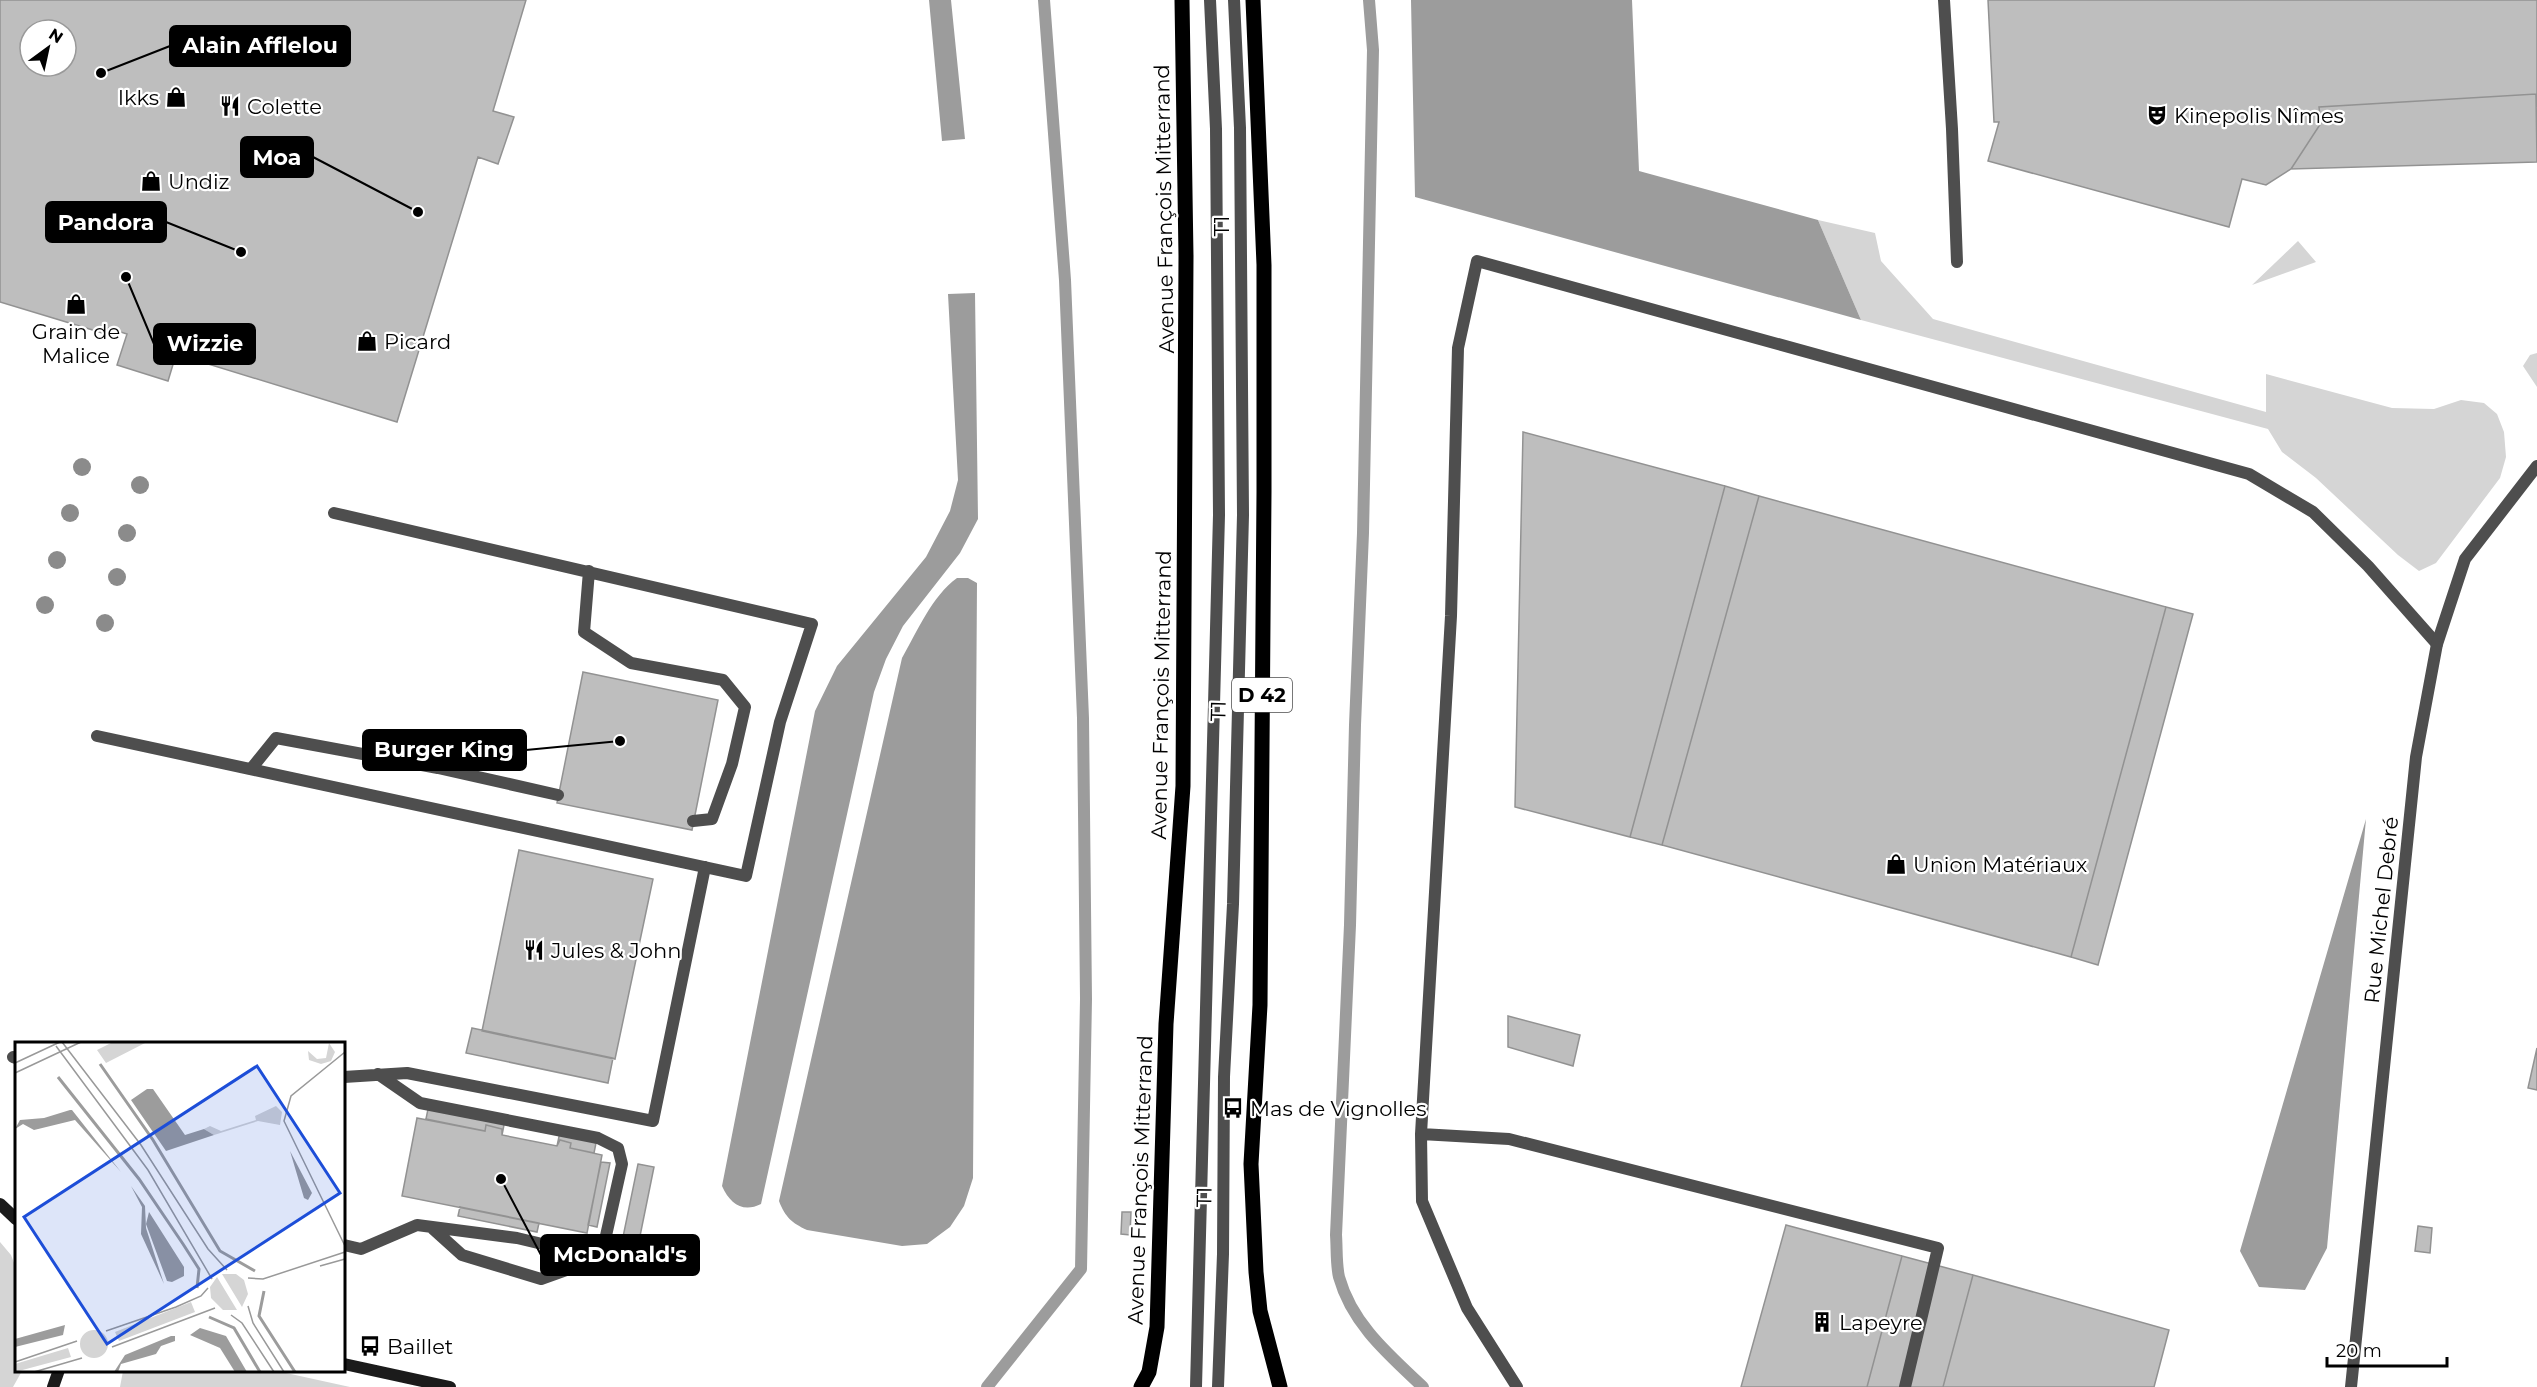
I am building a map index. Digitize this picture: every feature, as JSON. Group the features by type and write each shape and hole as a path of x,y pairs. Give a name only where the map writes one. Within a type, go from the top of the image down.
{"main road":[{"name":"Avenue François Mitterrand","path":"1141,1387 1149,1371 1158,1327 1166,1024 1184,786 1186,256 1182,0"},
{"name":"D 42","path":"1253,0 1264,265 1264,504 1260,1005 1251,1164 1260,1311 1280,1387"},
{"path":"0,1204 15,1218"},
{"path":"345,1364 450,1387"},
{"path":"53,1387 59,1372"}],"street":[{"name":"T1","path":"1196,1387 1219,515 1216,129 1210,0"},
{"name":"T1","path":"1218,1387 1223,1254 1224,1077 1233,904 1243,515 1240,128 1234,0"},
{"path":"1944,0 1957,262"},
{"path":"1517,1387 1467,1308 1422,1201 1421,1134 1451,616 1458,348 1477,261 2249,474 2313,512 2368,566 2437,644"},
{"name":"Rue Michel Debré","path":"2351,1387 2416,757 2437,644 2465,559 2537,466"},
{"path":"97,736 746,876 780,722 812,624 334,513"},
{"path":"589,571 584,632 631,663 723,680 745,707 732,764 712,819 693,821"},
{"path":"250,769 276,738 438,768 558,795"},
{"path":"345,1077 407,1073 653,1121 705,867"},
{"path":"378,1074 420,1103 598,1138 618,1148 622,1164 601,1258"},
{"path":"1421,1134 1509,1139 1938,1248 1905,1387"},
{"path":"345,1245 361,1249 417,1225 517,1238 601,1258"},
{"path":"430,1227 462,1255 541,1279 601,1258"}],"shaded area":[{"path":"929,0 951,0 965,139 942,141"},
{"path":"1411,0 1632,0 1639,171 1818,220 1861,320 1415,197"},
{"path":"1818,220 1875,233 1881,261 1933,319 2266,412 2266,374 2392,408 2434,409 2461,400 2484,403 2497,414 2504,432 2506,457 2500,478 2436,563 2419,571 2398,555 2316,478 2282,452 2268,429 1861,320"},
{"path":"2298,241 2316,262 2252,285"},
{"path":"975,293 978,519 960,553 903,626 886,659 874,692 761,1204 748,1208 743,1207 729,1198 722,1186 815,711 837,666 926,557 950,511 958,480 948,294"},
{"path":"2537,353 2537,387 2523,366 2530,355"},
{"path":"957,578 968,578 977,583 973,1178 964,1206 950,1227 927,1244 902,1246 807,1230 790,1219 779,1201 902,658 933,604"},
{"path":"2366,819 2327,1248 2305,1290 2259,1287 2240,1251"},
{"path":"0,1242 11,1255 15,1265 15,1372 21,1372 13,1387 0,1387"},
{"path":"123,1372 282,1372 350,1387 120,1387"}],"building":[{"path":"0,0 526,0 493,111 514,117 498,164 478,157 397,422 192,359 194,353 178,348 168,381 117,365 127,334 108,328 106,334 0,302"},
{"name":"Kinepolis Nîmes","path":"1988,0 2537,0 2537,107 2536,94 2319,107 2321,123 2291,169 2266,185 2242,179 2229,227 1988,161 1999,122 1994,122"},
{"path":"2536,94 2537,162 2291,169 2321,123 2319,107"},
{"path":"1523,432 1725,486 1630,837 1515,807"},
{"path":"1725,486 1759,496 1662,845 1630,837"},
{"path":"1759,496 2166,607 2071,957 1662,845"},
{"path":"2166,607 2193,614 2098,965 2071,957"},
{"path":"583,672 718,700 692,830 557,803"},
{"path":"519,850 653,879 615,1059 482,1031"},
{"path":"1508,1016 1580,1035 1573,1066 1508,1047"},
{"path":"472,1028 613,1058 608,1083 466,1053"},
{"path":"2537,1048 2537,1090 2528,1088"},
{"path":"428,1109 505,1120 502,1135 502,1129 486,1125 485,1131 426,1119"},
{"path":"417,1118 485,1131 486,1125 502,1129 502,1135 557,1146 560,1140 571,1143 570,1148 602,1155 587,1233 402,1196"},
{"path":"560,1132 596,1143 594,1153 570,1148 571,1143 560,1140 557,1146"},
{"path":"601,1162 610,1163 597,1227 588,1225"},
{"path":"638,1164 654,1167 639,1241 623,1237"},
{"path":"460,1207 539,1223 537,1232 458,1216"},
{"path":"1122,1212 1131,1212 1130,1235 1121,1234"},
{"name":"Lapeyre","path":"1786,1225 1902,1256 1867,1387 1741,1387"},
{"path":"2418,1226 2432,1228 2430,1253 2415,1251"},
{"path":"1902,1256 1973,1275 1943,1387 1867,1387"},
{"path":"1973,1275 2169,1330 2154,1387 1943,1387"}],"waterway":[{"path":"987,1387 1081,1269 1086,999 1083,718 1065,280 1044,0"},
{"path":"1369,0 1373,50 1363,533 1350,925 1336,1235 1337,1267 1345,1294 1362,1324 1385,1351 1423,1387"}],"place":[{"name":"Alain Afflelou","path":"101,73"},
{"name":"Ikks","path":"176,97"},
{"name":"Colette","path":"230,106"},
{"name":"Kinepolis Nîmes","path":"2157,115"},
{"name":"Undiz","path":"151,181"},
{"name":"Moa","path":"418,212"},
{"name":"Pandora","path":"241,252"},
{"name":"Wizzie","path":"126,277"},
{"name":"Grain de Malice","path":"76,304"},
{"name":"Picard","path":"367,341"},
{"name":"Burger King","path":"620,741"},
{"name":"Union Matériaux","path":"1896,864"},
{"name":"Jules & John","path":"534,950"},
{"name":"Mas de Vignolles","path":"1233,1108"},
{"name":"McDonald's","path":"501,1179"},
{"name":"Lapeyre","path":"1822,1322"},
{"name":"Baillet","path":"370,1346"}]}
